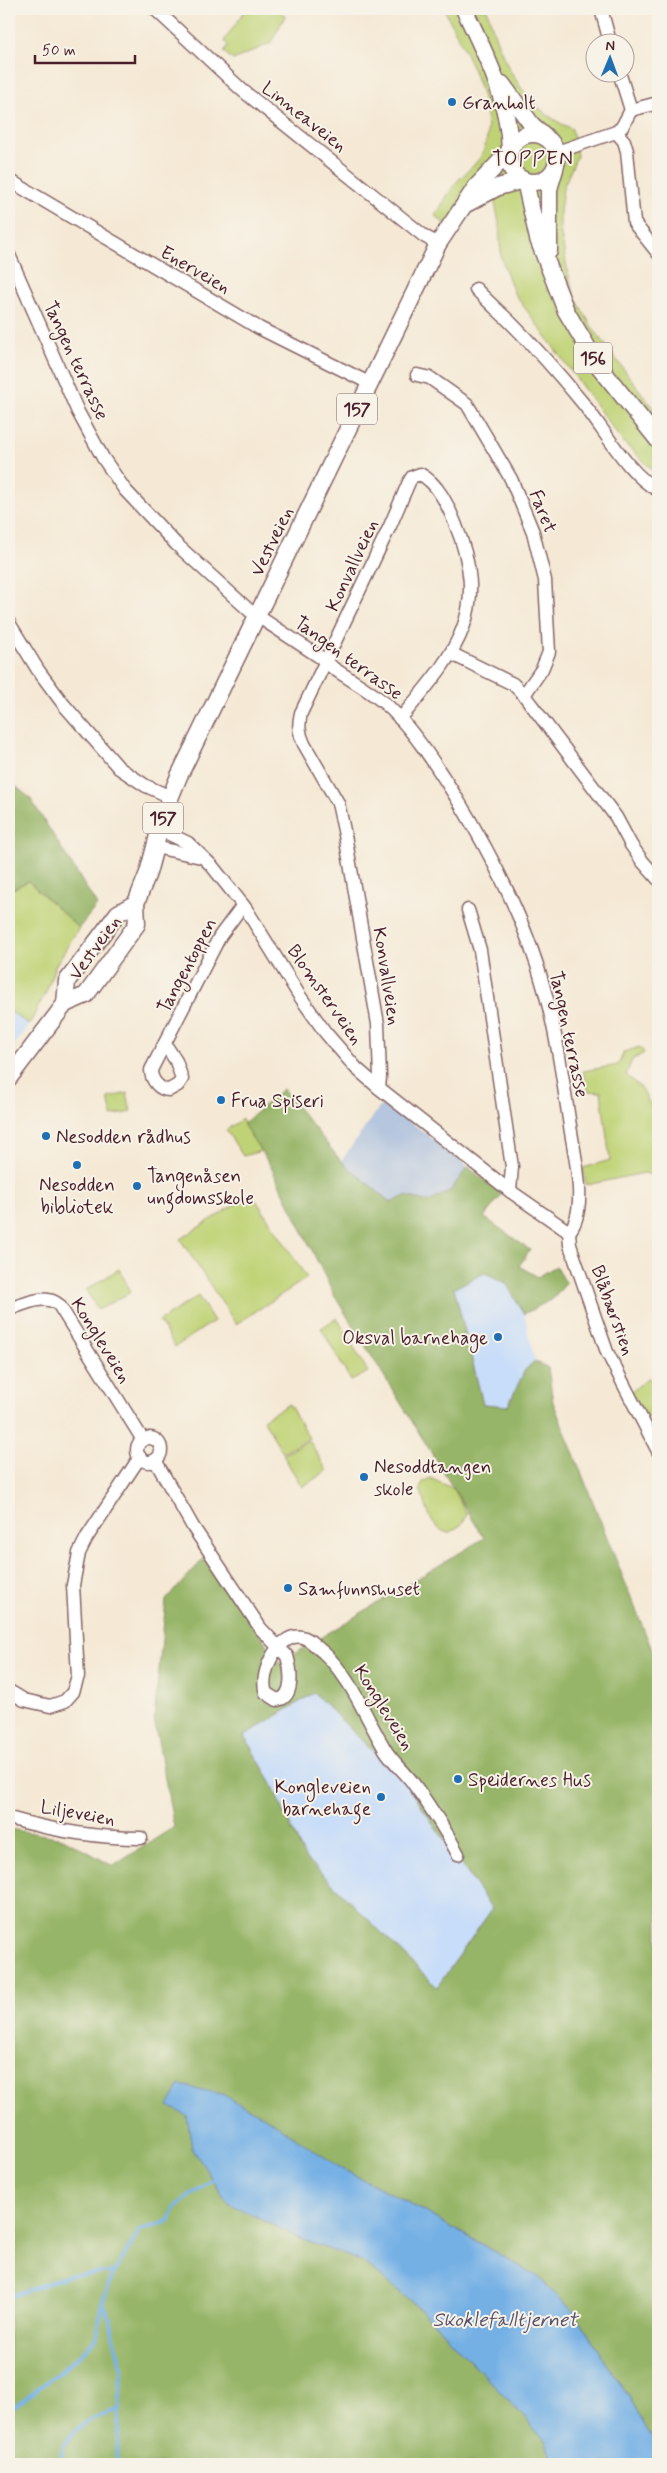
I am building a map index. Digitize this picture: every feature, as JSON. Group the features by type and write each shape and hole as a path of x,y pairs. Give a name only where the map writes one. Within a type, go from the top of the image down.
{"main road":[{"name":"156","path":"464,9 495,74 508,118 511,167 524,180 538,239 550,264 566,311 598,365 658,440"},
{"name":"156","path":"495,74 532,125 552,145 555,169 549,188 550,264"},
{"path":"510,151 514,143 526,135 537,134 552,145"},
{"name":"Vestveien","path":"9,1078 65,1004 86,995 137,924 136,902 148,873 159,828 171,797 257,616 438,244 490,170 510,151"},
{"path":"524,180 544,180 555,169"},
{"name":"Vestveien","path":"464,206 498,186 524,180"},
{"name":"Vestveien","path":"65,1004 66,981 118,912 136,902"}],"street":[{"name":"Linneaveien","path":"155,9 242,90 424,236 438,244"},
{"path":"600,9 607,32"},
{"path":"552,145 616,132 622,127 631,110 622,82"},
{"path":"631,110 658,103"},
{"path":"616,132 624,140 627,151 634,223 658,253"},
{"name":"Enerveien","path":"9,180 260,328 370,383"},
{"name":"Tangen terrasse","path":"9,255 78,412 114,474 126,490 176,544 257,616 326,661 390,708 439,770 481,838 517,914 545,991 576,1164 578,1213 574,1226 569,1232"},
{"path":"476,290 548,362 581,401 631,467 642,479 658,490"},
{"name":"Faret","path":"417,376 430,378 467,404 511,479 533,532 545,580 549,652 542,669 524,694"},
{"name":"Konvallveien","path":"379,1088 378,1024 345,835 338,803 300,734 300,713 390,526 409,482 412,477 420,474 431,482 442,497 463,542 468,560 469,609 452,654 400,719"},
{"path":"9,623 38,670 64,705 119,768 146,786 171,797"},
{"path":"452,654 513,684 524,694 616,816 631,845 643,862 658,878"},
{"name":"Blomsterveien","path":"159,828 188,843 212,866 242,905 325,1032 341,1052 379,1088 510,1191 569,1232"},
{"path":"155,848 201,857"},
{"name":"Tangentoppen","path":"165,1044 220,936 242,905"},
{"path":"468,910 480,950 512,1167 510,1191"},
{"name":"Blåbærstien","path":"569,1232 570,1245 607,1352 658,1451"},
{"name":"Kongleveien","path":"9,1309 44,1299 52,1299 59,1305 142,1440 153,1438 159,1444 161,1452 155,1460 193,1527 277,1648 293,1638 304,1637 334,1663 348,1680 387,1752 437,1816 458,1854"},
{"path":"142,1440 137,1449 140,1457 148,1461 155,1460"},
{"path":"9,1691 24,1700 38,1705 50,1706 65,1701 73,1692 78,1676 73,1593 79,1553 140,1457"},
{"name":"Liljeveien","path":"9,1818 87,1834 119,1838 141,1838"}],"shaded area":[{"path":"9,1010 29,1025 9,1052"},
{"path":"384,1101 468,1167 450,1191 429,1202 405,1196 391,1204 341,1161"},
{"name":"Oksval barnehage","path":"484,1273 506,1283 524,1314 535,1361 525,1370 508,1406 483,1405 454,1288"},
{"path":"314,1693 406,1784 493,1910 437,1987 304,1856 269,1778 244,1736"}],"green space":[{"path":"246,9 278,9 285,16 271,43 233,60 224,52 228,45 224,41"},
{"path":"444,9 487,9 506,63 516,80 539,108 555,120 572,129 577,156 563,188 560,211 560,229 567,268 574,296 592,327 658,415 658,475 622,441 514,293 501,257 499,223 495,203 491,196 477,206 455,232 435,216 455,184 481,156 487,136 487,118 477,79"},
{"path":"9,781 30,798 97,905 79,928 28,881 9,891"},
{"path":"28,881 79,928 55,966 47,990 29,1025 9,1010 9,891"},
{"path":"640,1047 644,1053 632,1060 626,1075 641,1088 658,1118 658,1176 644,1173 586,1185 583,1168 610,1160 601,1092 588,1091 583,1071 618,1065 624,1052"},
{"path":"283,1089 341,1161 391,1203 405,1196 429,1202 450,1191 468,1167 502,1194 484,1217 530,1250 519,1266 538,1277 556,1266 566,1283 554,1298 524,1314 506,1283 485,1273 454,1288 483,1404 508,1406 525,1370 535,1361 548,1368 553,1402 658,1665 658,2449 628,2395 573,2311 537,2276 398,2197 344,2170 317,2153 187,2116 192,2148 227,2202 303,2240 364,2262 421,2310 507,2398 545,2441 556,2464 9,2464 9,1829 63,1838 113,1866 174,1827 154,1719 166,1600 207,1555 279,1663 484,1538 334,1295 270,1165 243,1124","holes":["314,1693 406,1784 492,1909 437,1987 304,1856 269,1778 244,1736"]},
{"path":"127,1093 131,1112 112,1116 108,1098"},
{"path":"242,1119 261,1151 243,1156 226,1130"},
{"path":"252,1194 307,1278 236,1324 180,1239"},
{"path":"119,1269 131,1292 98,1310 86,1290"},
{"path":"198,1296 214,1321 175,1347 159,1321"},
{"path":"337,1318 368,1372 351,1381 321,1328"},
{"path":"648,1378 653,1381 657,1414 647,1418 631,1392"},
{"path":"289,1404 309,1438 283,1453 263,1419"},
{"path":"309,1440 327,1471 302,1487 283,1455"},
{"path":"430,1478 454,1489 467,1515 461,1525 448,1533 433,1521 420,1489 423,1482"}],"water":[{"name":"Skoklefalltjernet","path":"180,2085 222,2094 263,2116 344,2170 398,2197 537,2276 573,2311 628,2395 658,2449 658,2464 556,2464 545,2441 507,2398 421,2310 364,2262 303,2240 227,2202 192,2148 187,2116 168,2106"}],"waterway":[{"path":"117,2464 121,2366 110,2320 102,2303 114,2272 140,2230 169,2221 176,2206 212,2180"},
{"path":"9,2297 67,2276 114,2272"},
{"path":"9,2411 57,2374 91,2343 98,2332 102,2303"},
{"path":"61,2464 65,2443 71,2435 89,2421 109,2412 119,2410"}],"place":[{"name":"Granholt","path":"452,102"},
{"name":"Frua Spiseri","path":"221,1100"},
{"name":"Nesodden rådhus","path":"46,1136"},
{"name":"Nesodden bibliotek","path":"77,1165"},
{"name":"Tangenåsen ungdomsskole","path":"137,1186"},
{"name":"Oksval barnehage","path":"498,1337"},
{"name":"Nesoddtangen skole","path":"364,1477"},
{"name":"Samfunnshuset","path":"288,1588"},
{"name":"Speidernes Hus","path":"458,1779"},
{"name":"Kongleveien barnehage","path":"381,1797"}],"district":[{"name":"TOPPEN","path":"533,158"}]}
